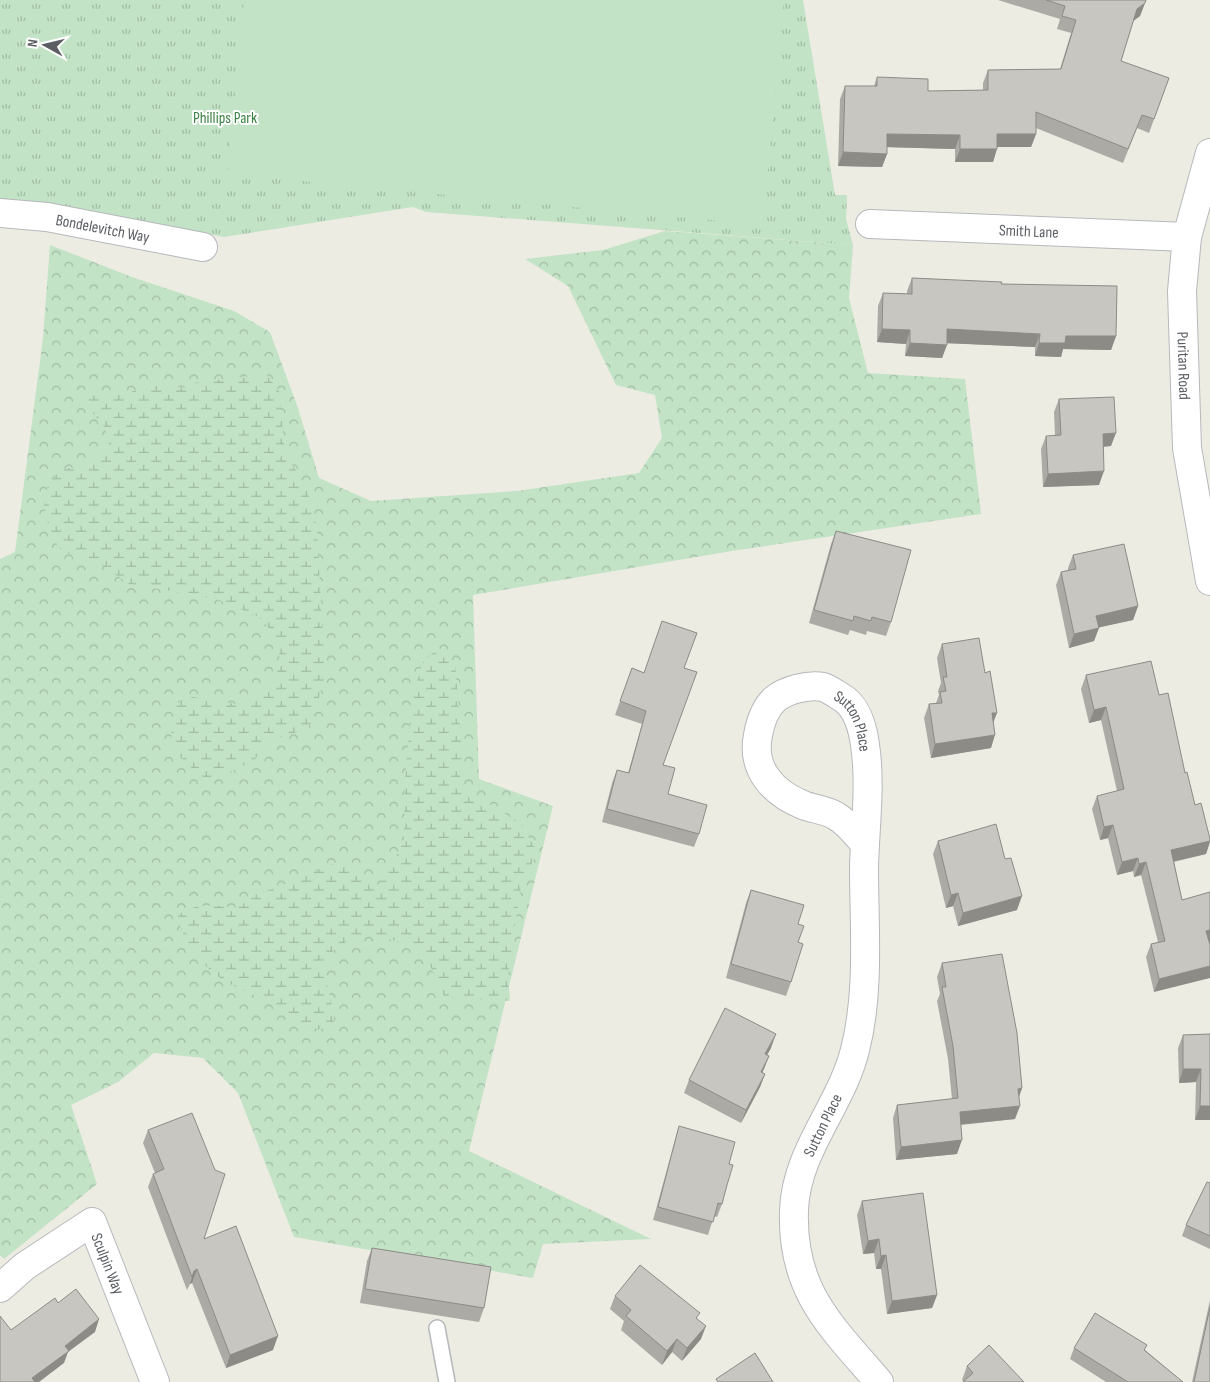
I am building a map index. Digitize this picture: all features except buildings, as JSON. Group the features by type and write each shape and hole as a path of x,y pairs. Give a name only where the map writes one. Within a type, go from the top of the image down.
{"street":[{"name":"Puritan Road","path":"1210,153 1187,237 1182,291 1187,448 1210,581"},
{"name":"Bondelevitch Way","path":"0,213 48,217 203,247"},
{"name":"Smith Lane","path":"870,224 1187,237"},
{"name":"Sutton Place","path":"865,844 848,825 834,815 802,804 778,792 762,773 755,748 760,722 774,700 796,688 822,687 845,699 858,718 866,746 864,973 861,1022 855,1052 840,1089 802,1167 794,1209 796,1245 803,1280 821,1314 879,1382"},
{"name":"Sculpin Way","path":"0,1288 25,1266 92,1222 155,1382"}],"lane":[{"path":"437,1328 447,1382"}],"green space":[{"name":"Phillips Park","path":"0,0 803,0 835,195 847,195 846,219 853,245 426,212 413,207 224,237 12,199 0,199"},
{"path":"244,0 784,0 763,225 227,174"},
{"path":"665,231 853,245 849,298 868,373 965,379 981,514 732,551 473,595 479,779 553,806 469,1151 651,1239 543,1244 533,1278 294,1237 238,1093 203,1058 154,1053 118,1082 71,1105 97,1184 4,1259 0,1255 0,559 15,552 43,338 50,245 132,277 234,311 270,332 298,408 319,478 371,501 517,491 639,473 662,438 655,395 616,385 568,286 525,259 603,250"},
{"path":"266,374 279,391 285,454 307,487 317,529 325,677 312,722 306,729 268,741 250,766 241,765 229,774 206,779 186,763 174,747 171,728 177,703 193,697 242,705 276,682 281,642 259,617 217,599 129,584 95,561 64,552 51,539 44,505 48,484 61,470 89,464 110,448 105,428 83,401 99,393 128,393 150,384 188,388 194,383"},
{"path":"435,651 455,662 462,748 460,776 466,790 520,823 537,851 520,891 508,975 510,1001 444,996 429,965 419,954 401,943 390,939 368,936 348,941 324,960 334,1024 320,1029 310,1028 279,1007 216,975 203,963 188,944 178,915 199,906 214,905 237,908 255,895 332,864 348,867 364,881 381,885 404,841 405,780 412,698 423,662"}]}
